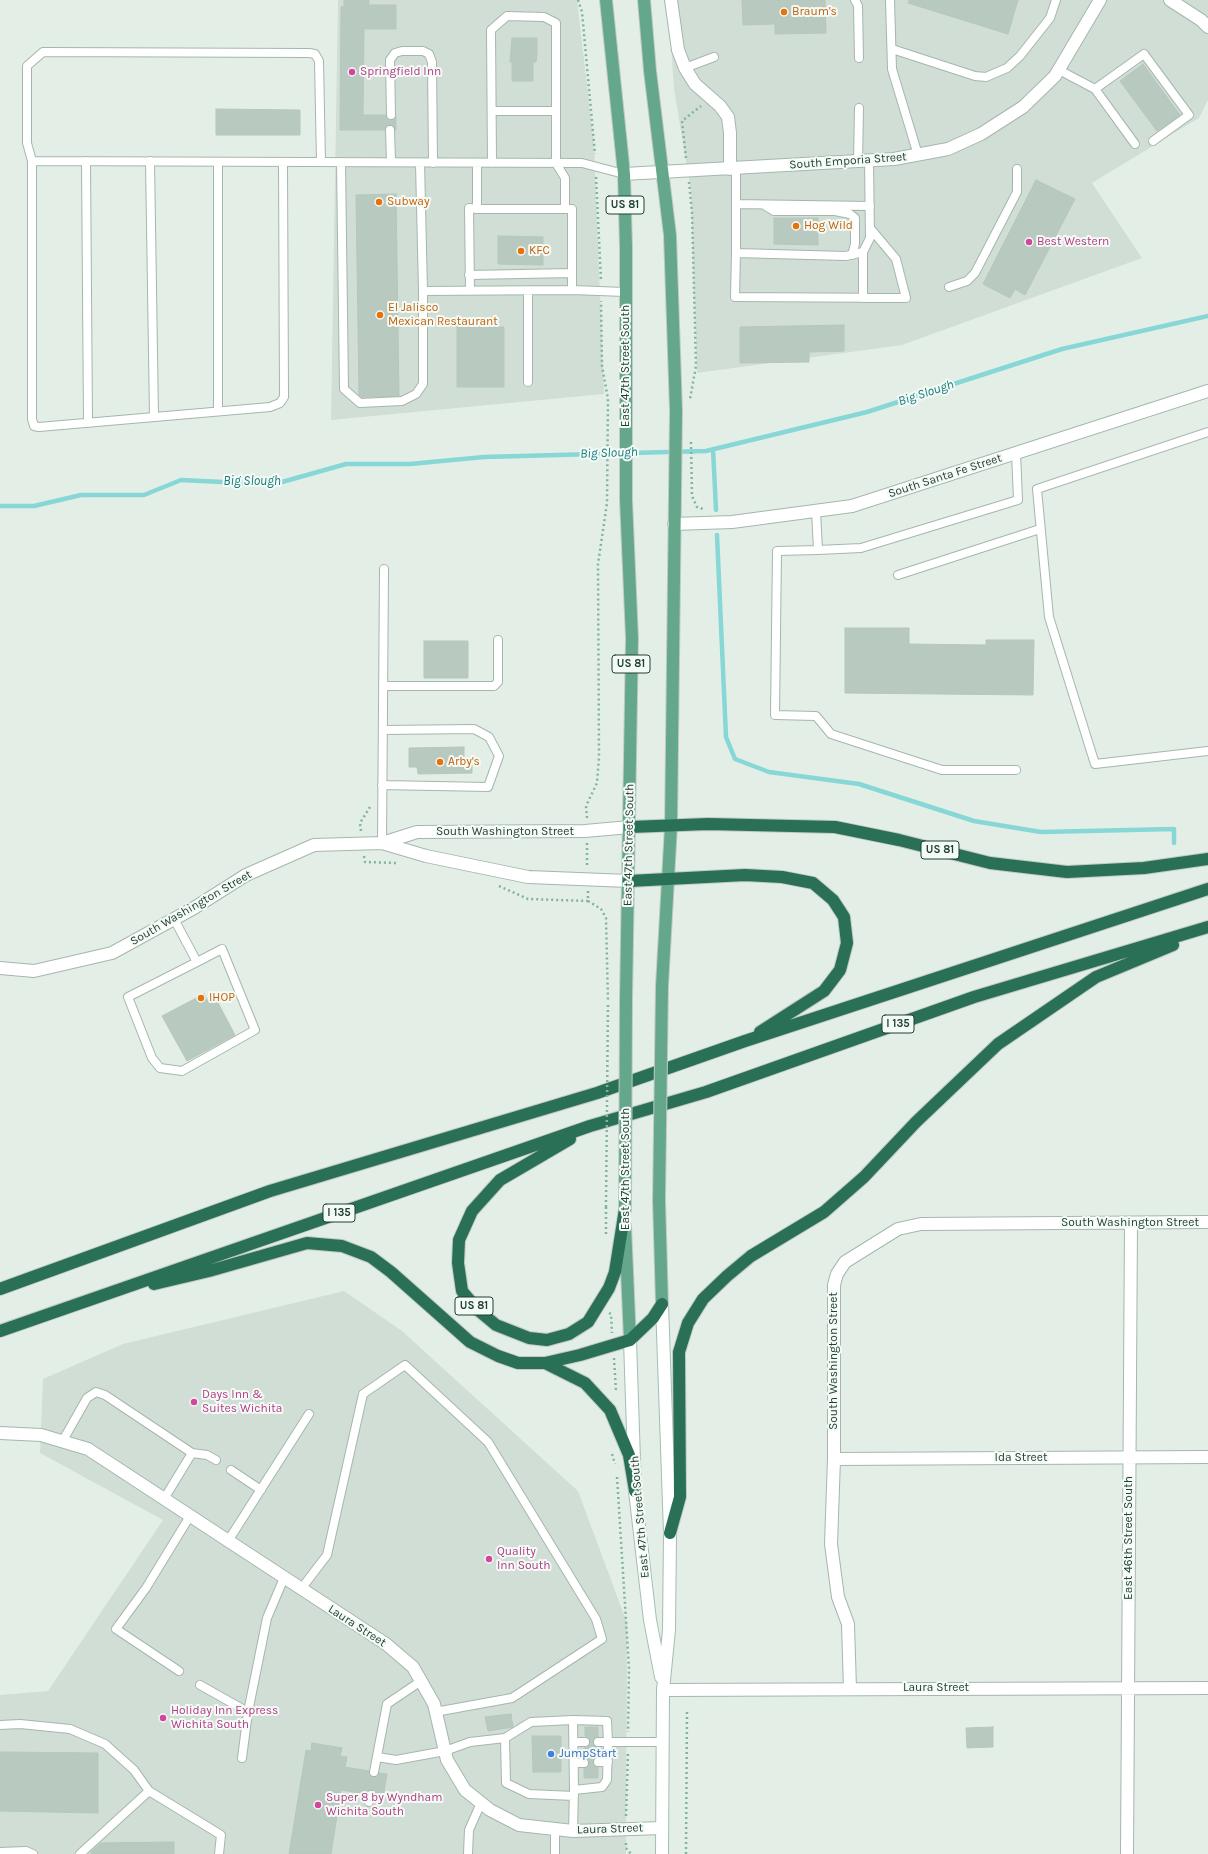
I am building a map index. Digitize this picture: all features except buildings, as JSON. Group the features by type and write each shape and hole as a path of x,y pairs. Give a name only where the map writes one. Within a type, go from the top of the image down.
{"highway":[{"name":"US 81","path":"630,827 722,824 835,827 899,840 990,863 1067,872 1144,868 1208,859"},
{"path":"629,881 745,875 782,877 813,883 833,900 844,917 847,943 840,970 824,991 745,1041"},
{"name":"I 135","path":"0,1289 270,1191 597,1093 745,1041 1208,889"},
{"path":"670,1533 680,1498 679,1352 688,1323 703,1299 726,1276 751,1256 824,1212 864,1177 916,1122 998,1044 1096,977 1208,928"},
{"name":"I 135","path":"0,1331 590,1126 706,1092 974,997 1208,928"},
{"name":"US 81","path":"590,1126 500,1180 472,1211 459,1240 458,1262 462,1291 478,1310 496,1325 529,1338 547,1340 569,1334 588,1322 600,1304 615,1272 625,1208"},
{"path":"89,1299 209,1271 307,1243 342,1246 370,1257 391,1272 470,1342 498,1356 518,1363 545,1363 630,1340 653,1318 662,1304"},
{"path":"545,1363 585,1383 607,1407 629,1455 635,1491"}],"main road":[{"name":"East 47th Street South","path":"606,0 624,174 626,248 626,496 632,638 626,999 625,1208 630,1340"},
{"name":"East 47th Street South","path":"644,0 650,71 664,172 670,235 676,411 672,826 662,986 659,1200 662,1304"}],"street":[{"path":"671,0 678,50 685,68 695,84 720,106 728,117 733,168"},
{"name":"South Emporia Street","path":"624,174 894,159 948,149 981,134 1023,107 1055,76 1100,0"},
{"path":"1170,0 1201,20 1208,27"},
{"name":"South Santa Fe Street","path":"674,524 732,522 852,506 1208,391"},
{"name":"South Washington Street","path":"0,968 34,971 112,953 174,919 246,875 314,846 382,843 417,832 587,831 630,827"},
{"name":"South Washington Street","path":"382,843 426,856 528,877 587,878 629,881"},
{"name":"South Washington Street","path":"850,1689 848,1624 838,1597 831,1544 834,1459 834,1285 837,1274 845,1262 877,1240 898,1229 908,1226 1208,1222"},
{"name":"East 46th Street South","path":"1127,1854 1131,1223"},
{"name":"East 47th Street South","path":"662,1304 670,1533 669,1630 663,1690 662,1854"},
{"name":"East 47th Street South","path":"630,1340 635,1491 650,1620 663,1690"},
{"name":"Laura Street","path":"0,1433 41,1436 88,1449 386,1644 414,1667 434,1704 447,1760 465,1790 490,1810 519,1824 574,1831 662,1828"},
{"name":"Ida Street","path":"834,1459 1208,1457"},
{"name":"Laura Street","path":"663,1690 1208,1688"}],"lane":[{"path":"855,0 858,6 859,58"},
{"path":"890,0 892,69 918,155"},
{"path":"892,49 975,76 986,77 1007,68 1020,56 1050,18 1056,0"},
{"path":"492,163 491,30 507,16 544,17 556,23 556,163 566,178 565,209"},
{"path":"391,116 390,60 395,54 402,51 423,51 429,54 432,62 433,163"},
{"path":"282,162 284,397 280,403 270,406 154,417 39,427 34,426 32,419 32,161 27,143 27,66 42,52 315,54 319,61 321,162"},
{"path":"1095,89 1144,54 1189,115 1152,141"},
{"path":"685,68 714,57"},
{"path":"1059,70 1095,89 1135,144"},
{"path":"859,108 870,206 870,238 863,252 863,298"},
{"path":"492,111 556,111"},
{"path":"390,130 391,162"},
{"path":"32,161 582,163 624,174"},
{"path":"86,161 88,423"},
{"path":"150,161 154,417"},
{"path":"218,162 218,411"},
{"path":"341,162 344,389 360,403 402,401 416,394 423,384 424,291 420,163"},
{"path":"477,163 477,209"},
{"path":"733,168 736,204 735,297 906,298 896,259 870,228"},
{"path":"949,287 966,281 975,273 1018,192 1017,169"},
{"path":"736,204 870,206"},
{"path":"762,205 774,211 835,211 850,214 855,218 855,244 852,255"},
{"path":"470,291 468,208 572,209 572,290"},
{"path":"736,253 846,256 863,252"},
{"path":"469,275 572,274"},
{"path":"424,291 572,290 625,292"},
{"path":"528,291 528,382"},
{"path":"1208,432 1037,489 1049,617 1095,764 1208,751"},
{"path":"1016,453 1018,500 861,548 777,551 775,715 816,716 831,734 942,770 1016,770"},
{"path":"816,511 818,550"},
{"path":"898,575 1040,530"},
{"path":"382,843 384,569"},
{"path":"383,686 494,686 498,682 498,640"},
{"path":"382,785 488,787 499,756 489,737 474,729 383,730"},
{"path":"174,919 197,962"},
{"path":"222,949 255,1030 182,1071 160,1068 152,1058 128,997 197,962 222,949"},
{"path":"301,1589 327,1555 363,1394 405,1365 488,1442 596,1619 602,1639 512,1698 435,1712"},
{"path":"62,1442 87,1398 96,1392 105,1395 192,1454 207,1455 216,1460"},
{"path":"228,1541 309,1414"},
{"path":"164,1498 192,1454"},
{"path":"231,1470 261,1490"},
{"path":"179,1671 116,1630 146,1588 190,1516"},
{"path":"242,1758 248,1712 267,1618 284,1578"},
{"path":"374,1772 387,1704 421,1681"},
{"path":"200,1685 248,1712"},
{"path":"377,1757 396,1760 445,1751 470,1742 504,1738 531,1722 573,1720 607,1721 607,1780 602,1788 574,1793 530,1794 506,1783 504,1738"},
{"path":"573,1720 574,1831"},
{"path":"0,1725 20,1724 70,1728 105,1744 134,1770 149,1791 220,1835 219,1854"},
{"path":"574,1742 584,1742"},
{"path":"598,1742 663,1742"},
{"path":"598,1762 608,1762"},
{"path":"574,1763 584,1763"},
{"path":"80,1854 149,1791"},
{"path":"468,1854 469,1830 481,1803"},
{"path":"555,1829 555,1854"},
{"path":"0,1852 26,1851 32,1854"}],"path":[{"path":"578,0 582,12 593,123 601,291 602,366 608,399 607,503 598,564 599,758 597,784 586,806 588,901 601,908 606,918 608,1002 606,1243"},
{"path":"690,405 696,366 692,213 682,121 702,106"},
{"path":"691,441 692,496 697,507 703,509"},
{"path":"600,1304 611,1314 617,1401 607,1407"},
{"path":"610,1447 617,1468"},
{"path":"617,1476 629,1660 626,1848 631,1854"},
{"path":"686,1854 687,1710"}],"shaded area":[{"path":"338,0 577,0 594,145 604,394 331,420"},
{"path":"668,0 1208,0 1208,100 1199,118 1092,183 1142,258 902,345 697,373 691,191 674,89"},
{"path":"344,1291 402,1331 578,1491 627,1623 626,1854 0,1854 0,1695 48,1691 163,1520 40,1453 43,1379 123,1344"}],"waterway":[{"name":"Big Slough","path":"0,506 34,506 81,495 144,495 181,480 243,483 282,482 346,464 410,464 484,457 706,451 867,412 1062,349 1208,316"},
{"path":"713,449 716,510"},
{"path":"717,535 726,737 735,759 769,772 859,784 974,821 1041,832 1174,829 1174,843"}],"place":[{"name":"Braum's","path":"784,12"},
{"name":"Springfield Inn","path":"352,72"},
{"name":"Subway","path":"379,202"},
{"name":"Hog Wild","path":"796,226"},
{"name":"Best Western","path":"1029,242"},
{"name":"KFC","path":"521,251"},
{"name":"El Jalisco Mexican Restaurant","path":"380,315"},
{"name":"Arby's","path":"440,762"},
{"name":"IHOP","path":"201,998"},
{"name":"Days Inn & Suites Wichita","path":"194,1402"},
{"name":"Quality Inn South","path":"489,1559"},
{"name":"Holiday Inn Express Wichita South","path":"163,1718"},
{"name":"JumpStart","path":"551,1754"},
{"name":"Super 8 by Wyndham Wichita South","path":"318,1805"}]}
